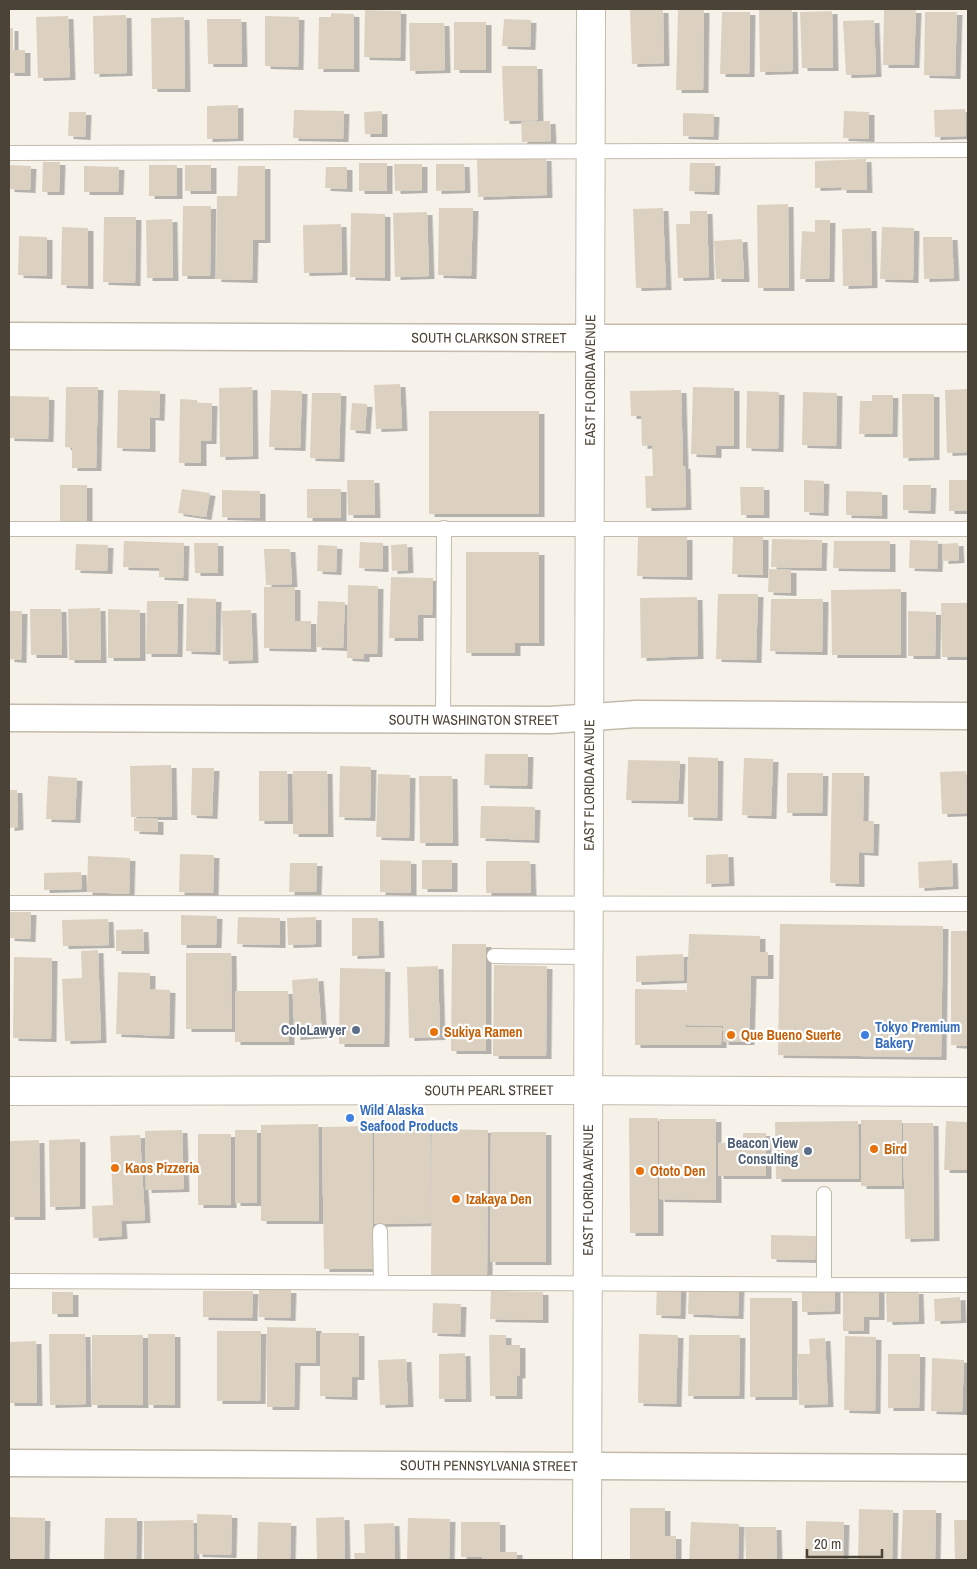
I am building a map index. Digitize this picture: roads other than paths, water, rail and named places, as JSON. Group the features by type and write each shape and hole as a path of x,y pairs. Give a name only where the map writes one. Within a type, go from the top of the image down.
{"street":[{"name":"EAST FLORIDA AVENUE","path":"587,1560 591,9"},
{"name":"SOUTH CLARKSON STREET","path":"9,336 968,338"},
{"name":"SOUTH WASHINGTON STREET","path":"9,718 551,720 636,714 968,716"},
{"name":"SOUTH PEARL STREET","path":"9,1091 588,1090 968,1092"},
{"name":"SOUTH PENNSYLVANIA STREET","path":"9,1463 968,1468"}],"lane":[{"path":"9,153 968,150"},
{"path":"443,720 444,528"},
{"path":"9,529 968,529"},
{"path":"9,903 968,904"},
{"path":"494,956 588,957"},
{"path":"824,1194 824,1284"},
{"path":"380,1230 381,1282"},
{"path":"9,1281 968,1284"}],"place":[{"name":"ColoLawyer","path":"356,1030"},
{"name":"Sukiya Ramen","path":"434,1032"},
{"name":"Que Bueno Suerte","path":"731,1035"},
{"name":"Tokyo Premium Bakery","path":"865,1035"},
{"name":"Wild Alaska Seafood Products","path":"350,1118"},
{"name":"Bird","path":"874,1149"},
{"name":"Beacon View Consulting","path":"808,1151"},
{"name":"Kaos Pizzeria","path":"115,1168"},
{"name":"Ototo Den","path":"640,1171"},
{"name":"Izakaya Den","path":"456,1199"}]}
